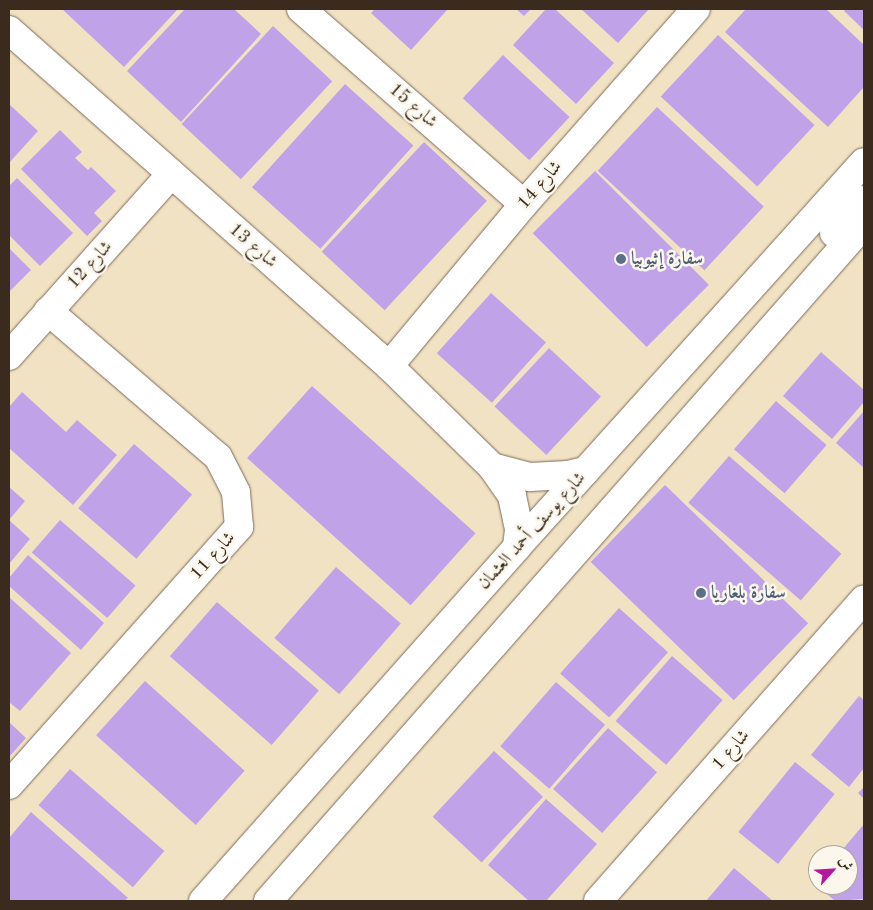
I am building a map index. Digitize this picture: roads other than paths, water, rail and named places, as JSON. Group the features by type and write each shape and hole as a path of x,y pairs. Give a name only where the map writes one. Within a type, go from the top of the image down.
{"street":[{"name":"شارع 15","path":"301,9 524,204"},
{"name":"شارع 14","path":"389,366 524,204 696,9"},
{"name":"شارع 13","path":"9,30 389,366 492,467 512,496 519,530 517,547"},
{"name":"شارع يوسف أحمد العثمان","path":"203,901 517,547 864,162"},
{"name":"شارع 12","path":"9,356 170,174"},
{"path":"784,315 786,301 800,271 864,200"},
{"path":"268,901 864,224"},
{"name":"شارع 11","path":"9,785 239,527 236,492 218,457 48,312"},
{"name":"شارع 13","path":"492,467 530,477 568,475 586,470"},
{"name":"شارع 1","path":"598,901 864,600"}],"place":[{"name":"سفارة إثيوبيا","path":"621,259"},
{"name":"سفارة بلغاريا","path":"701,593"}]}
